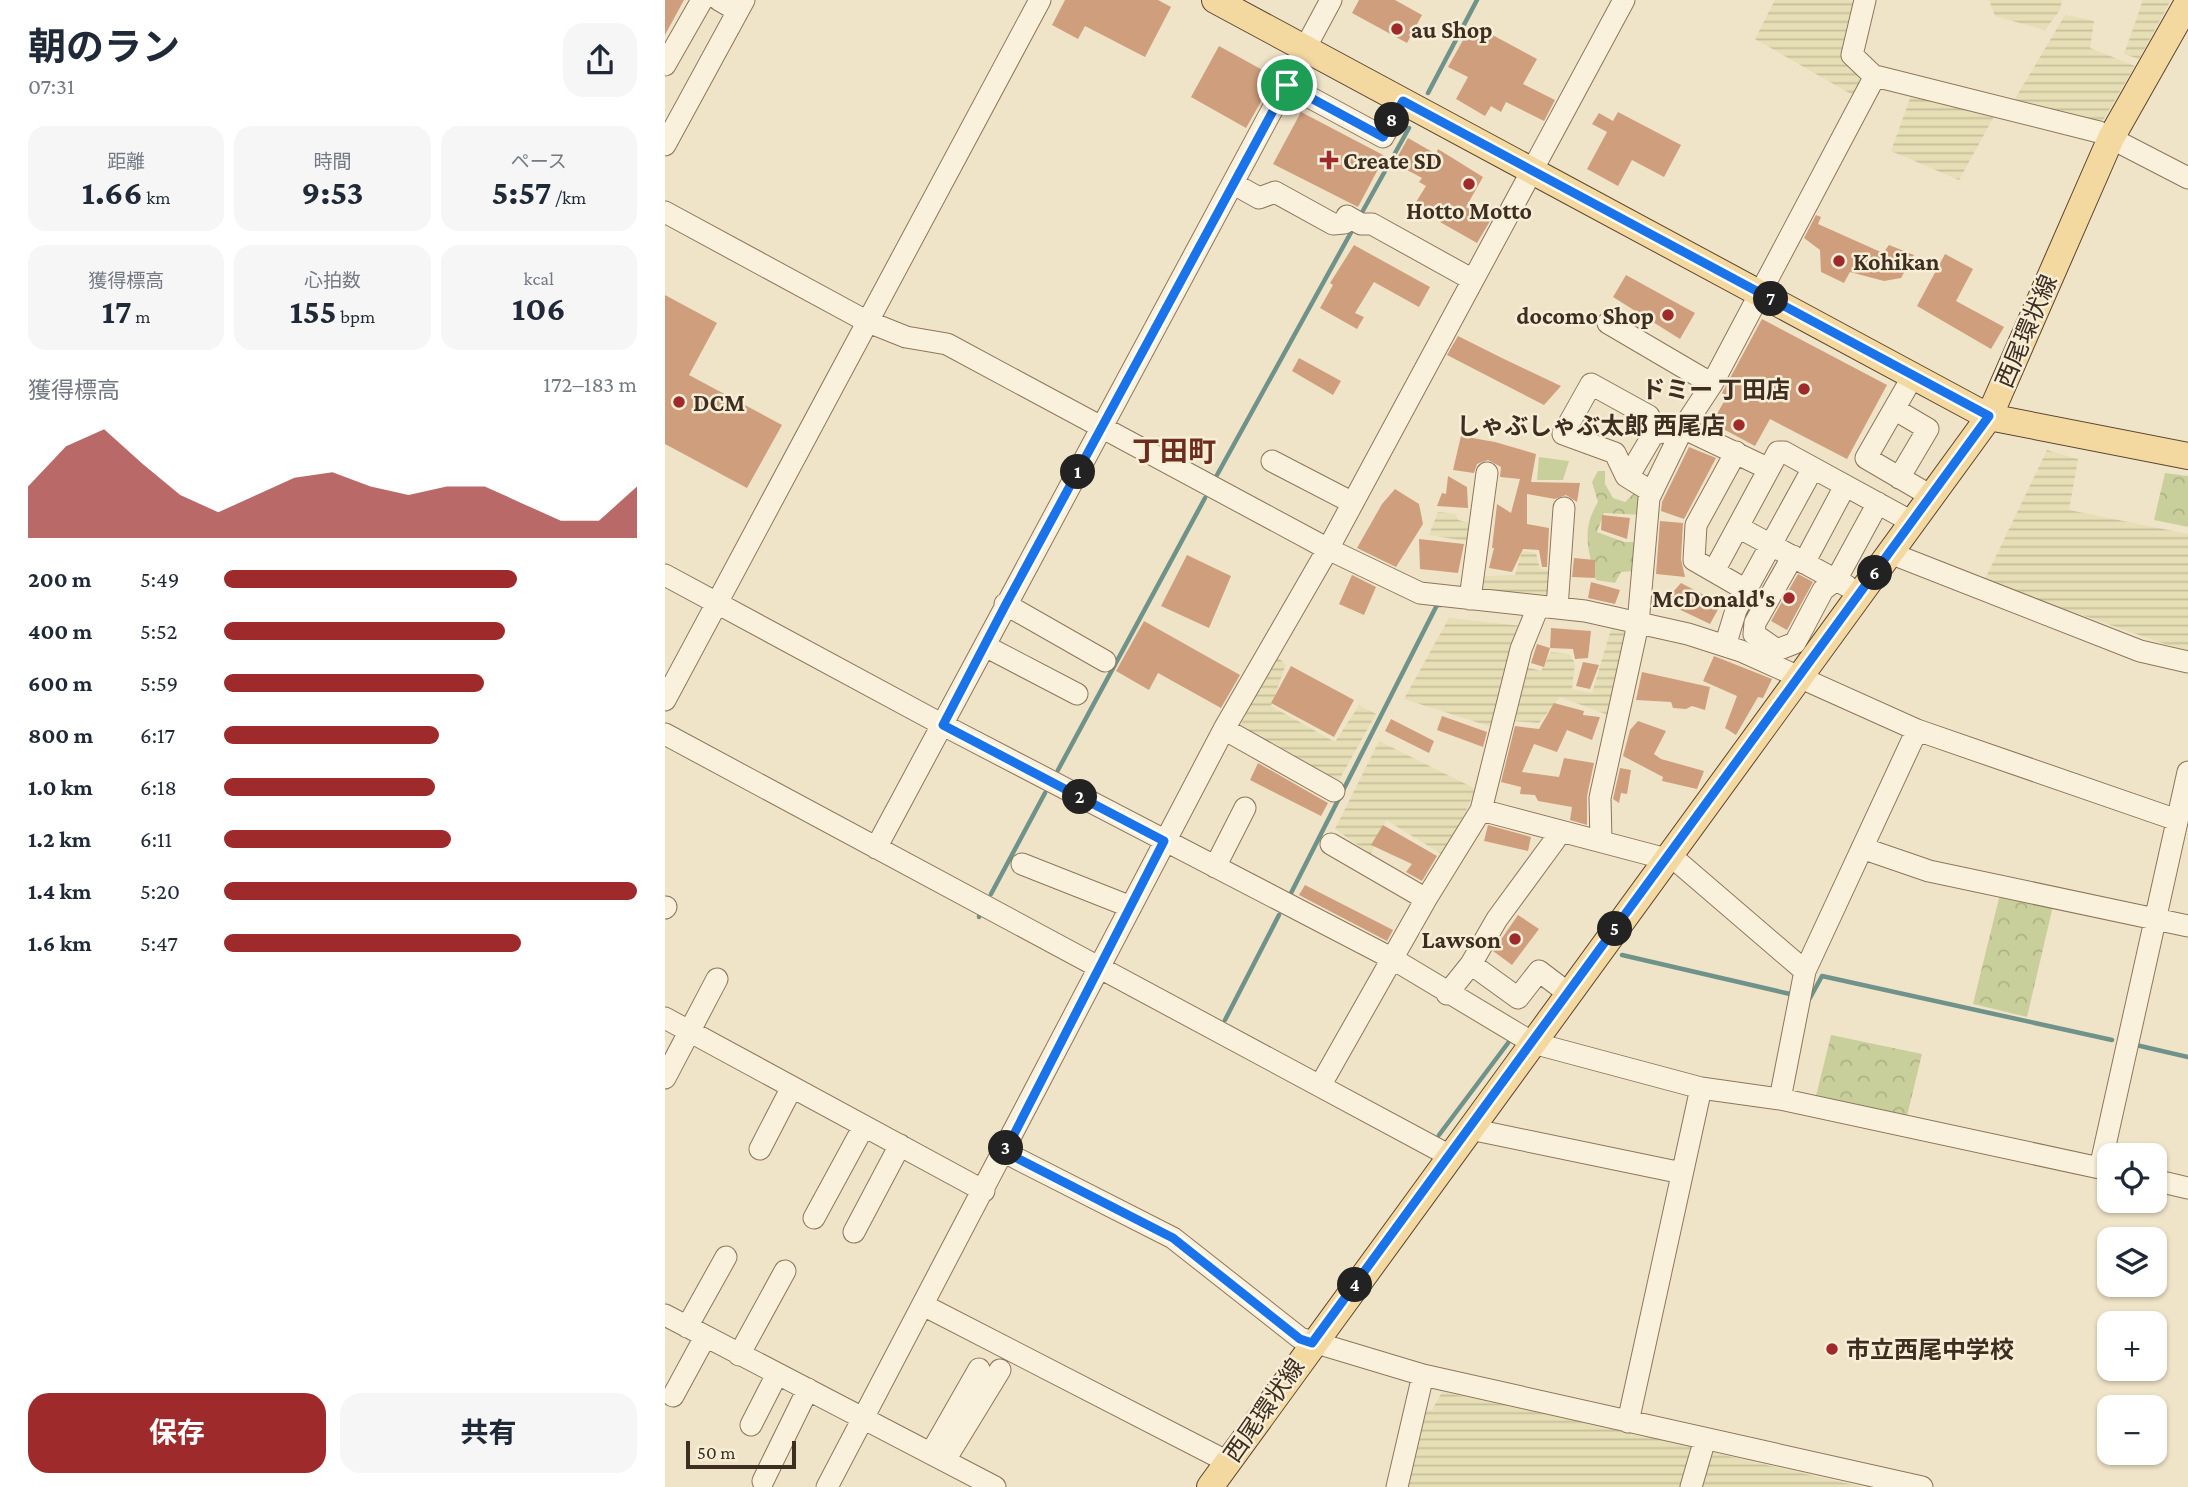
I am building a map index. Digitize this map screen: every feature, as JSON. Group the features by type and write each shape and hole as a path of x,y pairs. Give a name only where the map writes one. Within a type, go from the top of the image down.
{"main road":[{"path":"1216,0 1989,416 2188,456"},
{"name":"西尾環状線","path":"1210,1487 1312,1343 1989,416 2111,138 2188,2"}],"street":[{"path":"665,700 1040,0"},
{"path":"876,848 1331,0"},
{"path":"827,1487 1005,1152 1224,729 1328,549 1624,0"},
{"path":"1865,0 1852,54 1875,77 2011,108 2111,138 2188,178"},
{"path":"665,65 720,4"},
{"path":"665,119 720,4"},
{"path":"665,145 720,4"},
{"path":"1601,841 1600,798 1638,616 1652,492 1683,428 1711,384 1875,77"},
{"path":"1287,85 1383,137 1403,101"},
{"path":"1234,184 1259,198 1275,192 1333,224 1344,223 1347,216 1358,222 1372,224 1473,280"},
{"path":"665,212 866,321 906,337 947,344 1328,549 1420,593 1638,616 1725,646 1917,730 2178,820"},
{"path":"1608,323 1711,384"},
{"path":"1913,376 1865,458 1931,496"},
{"path":"1628,477 1654,433 1649,416 1591,384 1563,434 1615,453 1628,477 1652,492"},
{"path":"1894,408 1929,429 1899,478"},
{"path":"1654,433 1683,428 1769,469"},
{"path":"1736,452 1696,525 1694,560 1747,590"},
{"path":"1714,571 1779,452 1913,522"},
{"path":"1272,461 1353,503"},
{"path":"1725,646 1736,610 1812,468"},
{"path":"1470,599 1487,473"},
{"path":"1845,486 1755,623 1754,634 1777,650 1795,643 1823,590 1836,580 1878,503"},
{"path":"1320,1086 1426,899 1481,810 1521,649 1547,607 1564,508"},
{"path":"1738,527 1860,593"},
{"path":"1890,553 2140,650 2188,662"},
{"path":"665,575 943,725 1393,959 1447,994 1533,1043 1701,1088 1780,1099 2097,1167"},
{"path":"1006,604 1105,661"},
{"path":"985,646 1077,694"},
{"path":"1224,729 1334,791"},
{"path":"1780,1099 1805,971 1917,730"},
{"path":"665,734 1450,1156"},
{"path":"2109,1143 2187,785"},
{"path":"1215,867 1245,808"},
{"path":"1481,810 1678,862 1730,903 1805,971"},
{"path":"1447,994 1471,964 1497,919 1555,839"},
{"path":"1331,844 1426,899"},
{"path":"1862,848 1929,871 2188,926"},
{"path":"1022,864 1131,906"},
{"path":"1471,964 1518,998 1539,971 1568,993"},
{"path":"665,1078 717,979"},
{"path":"665,1018 984,1191"},
{"path":"760,1149 792,1087"},
{"path":"1628,1422 1701,1088"},
{"path":"814,1218 864,1126"},
{"path":"1470,1129 1682,1173"},
{"path":"854,1232 900,1145"},
{"path":"1005,1152 1173,1238 1300,1339 1423,1375 1922,1487"},
{"path":"2167,1183 2188,1188"},
{"path":"673,1396 726,1257"},
{"path":"739,1355 785,1270"},
{"path":"923,1305 1073,1385 1228,1462"},
{"path":"666,1318 864,1417 995,1487"},
{"path":"938,1456 990,1369"},
{"path":"751,1424 777,1374"},
{"path":"1397,1487 1423,1375"},
{"path":"763,1480 808,1389"},
{"path":"1692,1487 1705,1439"}],"shaded area":[{"path":"1775,0 1848,0 1858,5 1865,77 1858,98 1755,39"},
{"path":"1989,0 2062,0 2060,10 2045,30 1995,16"},
{"path":"2143,0 2171,0 2139,59 2124,54"},
{"path":"2065,15 2094,21 2090,48 2135,66 2099,127 2012,104"},
{"path":"1912,93 1997,111 1959,180 1891,151"},
{"path":"2047,450 2078,459 2069,510 2188,534 2188,652 1984,581"},
{"path":"1438,512 1456,514 1458,520 1473,524 1471,542 1429,535"},
{"path":"1522,551 1536,553 1540,569 1553,571 1551,604 1481,596 1483,576 1515,575"},
{"path":"1449,618 1523,626 1492,727 1404,699"},
{"path":"1611,629 1633,634 1616,718 1560,697 1539,723 1514,721 1523,666 1541,671 1551,652 1569,654 1575,663 1572,689 1592,693"},
{"path":"1275,656 1286,664 1271,706 1335,742 1359,705 1376,714 1339,780 1237,732"},
{"path":"1379,741 1476,789 1445,856 1386,820 1371,854 1335,829"},
{"path":"1442,1392 1693,1444 1682,1487 1402,1487 1420,1413 1432,1410"},
{"path":"1706,1451 1863,1487 1699,1487"}],"green space":[{"path":"1539,457 1569,461 1563,480 1537,480"},
{"path":"1598,471 1605,471 1605,484 1613,498 1625,502 1636,491 1646,497 1642,515 1604,513 1597,532 1624,542 1638,542 1636,571 1621,572 1615,583 1596,580 1589,549 1589,522 1598,502 1592,482"},
{"path":"2165,473 2188,476 2188,527 2154,520"},
{"path":"2000,894 2053,906 2027,1017 1973,1004"},
{"path":"1831,1035 1922,1054 1907,1116 1815,1100"}],"building":[{"path":"665,0 684,0 665,35"},
{"path":"1065,0 1158,0 1171,7 1145,57 1085,26 1078,39 1052,25"},
{"name":"au Shop","path":"1359,0 1395,0 1422,15 1407,43 1352,13"},
{"path":"1472,24 1537,59 1523,84 1555,100 1544,121 1506,102 1501,112 1491,106 1485,116 1456,99 1468,77 1448,67"},
{"path":"1219,46 1275,77 1246,128 1191,97"},
{"name":"Create SD","path":"1301,112 1385,156 1358,207 1273,164"},
{"path":"1618,112 1681,145 1664,177 1632,160 1618,186 1587,169 1607,132 1592,124 1599,113 1613,121"},
{"path":"1408,138 1436,154 1438,149 1483,177 1466,207 1490,221 1477,243 1440,222 1443,217 1416,202 1426,186 1419,182 1422,178 1394,163"},
{"path":"1816,215 1821,217 1818,224 1883,253 1889,245 1914,255 1901,278 1884,281 1850,272 1844,283 1821,272 1820,250 1804,238"},
{"path":"1354,245 1430,287 1419,307 1374,282 1355,313 1364,317 1357,329 1320,308 1333,285 1330,283"},
{"path":"1945,254 1973,269 1956,301 2004,327 1991,349 1917,306"},
{"path":"1626,275 1695,313 1680,339 1613,297"},
{"path":"665,295 717,323 689,375 782,425 747,488 665,444"},
{"name":"ドミー 丁田店","path":"1762,319 1887,385 1847,459 1770,419 1755,446 1712,423 1727,396 1722,393"},
{"path":"1458,336 1561,386 1544,405 1447,355"},
{"path":"1299,358 1341,381 1333,395 1292,371"},
{"path":"1461,436 1495,442 1536,454 1531,482 1580,483 1577,502 1566,495 1555,499 1527,494 1527,524 1549,528 1547,567 1542,567 1539,550 1523,549 1512,572 1489,568 1494,548 1497,504 1511,513 1520,479 1500,477 1501,467 1488,460 1477,464 1474,473 1453,470"},
{"path":"1689,447 1716,458 1684,519 1661,511 1662,502"},
{"path":"1448,476 1467,487 1468,508 1437,506 1442,493 1446,494"},
{"path":"1395,489 1419,504 1423,524 1396,567 1357,548 1382,504"},
{"path":"1602,515 1630,518 1627,539 1601,530"},
{"path":"1660,521 1683,523 1681,559 1685,577 1656,574"},
{"path":"1419,539 1464,544 1458,573 1420,569"},
{"path":"1187,555 1231,576 1209,628 1161,606"},
{"path":"1574,558 1595,560 1595,578 1572,577"},
{"name":"McDonald's","path":"1798,574 1813,582 1787,630 1771,621"},
{"path":"1352,575 1376,587 1364,615 1339,604"},
{"path":"1591,582 1620,590 1615,604 1588,598"},
{"path":"1681,583 1721,604 1710,624 1664,602"},
{"path":"1144,621 1240,675 1221,708 1158,673 1149,690 1116,671"},
{"path":"1551,628 1591,631 1588,658 1575,659 1573,649 1550,648"},
{"path":"1537,644 1550,648 1544,667 1531,663"},
{"path":"1714,656 1772,679 1763,698 1758,697 1736,735 1725,728 1737,696 1703,681"},
{"path":"1583,662 1599,665 1590,689 1576,686"},
{"path":"1291,666 1354,700 1334,737 1271,703"},
{"path":"1642,672 1710,687 1705,710 1692,706 1686,709 1673,708 1671,702 1636,700"},
{"path":"1554,703 1584,711 1583,715 1600,717 1592,740 1567,730 1557,752 1534,744 1522,772 1559,777 1564,758 1594,763 1587,796 1587,825 1570,820 1572,807 1538,801 1535,795 1520,794 1521,787 1501,782 1515,726 1539,729"},
{"path":"1442,716 1487,732 1483,747 1437,730"},
{"path":"1391,719 1434,741 1429,753 1385,731"},
{"path":"1638,721 1666,731 1654,754 1661,759 1704,771 1697,789 1662,781 1663,777 1623,756 1630,730"},
{"path":"1258,763 1328,803 1321,816 1250,780"},
{"path":"1620,768 1631,770 1627,794 1621,793 1619,803 1613,799"},
{"path":"1383,825 1437,856 1422,881 1406,872 1412,864 1371,845"},
{"path":"1488,825 1531,837 1528,851 1484,841"},
{"path":"1305,885 1393,930 1387,941 1299,895"},
{"name":"Lawson","path":"1518,915 1539,929 1512,965 1493,951"}],"waterway":[{"path":"1428,93 1477,0"},
{"path":"1360,216 1409,128"},
{"path":"1217,475 1354,227"},
{"path":"1058,770 1205,498"},
{"path":"1289,897 1437,605 1441,605"},
{"path":"991,894 1045,793"},
{"path":"1225,1020 1279,915"},
{"path":"1622,955 1790,994"},
{"path":"1810,998 1822,976 2112,1040"},
{"path":"1439,1135 1508,1043"},
{"path":"2136,1045 2188,1057"}],"place":[{"name":"au Shop","path":"1397,29"},
{"name":"Create SD","path":"1329,160"},
{"name":"Hotto Motto","path":"1469,184"},
{"name":"Kohikan","path":"1839,261"},
{"name":"docomo Shop","path":"1668,315"},
{"name":"ドミー 丁田店","path":"1804,389"},
{"name":"DCM","path":"679,402"},
{"name":"しゃぶしゃぶ太郎 西尾店","path":"1739,425"},
{"name":"McDonald's","path":"1789,598"},
{"name":"Lawson","path":"1515,939"},
{"name":"市立西尾中学校","path":"1832,1349"}],"district":[{"name":"丁田町","path":"1174,451"}],"route":[{"path":"1287,85 1383,137 1403,101 1989,416 1312,1343 1300,1339 1173,1238 1005,1152 1164,841 943,725 1287,85"}]}
